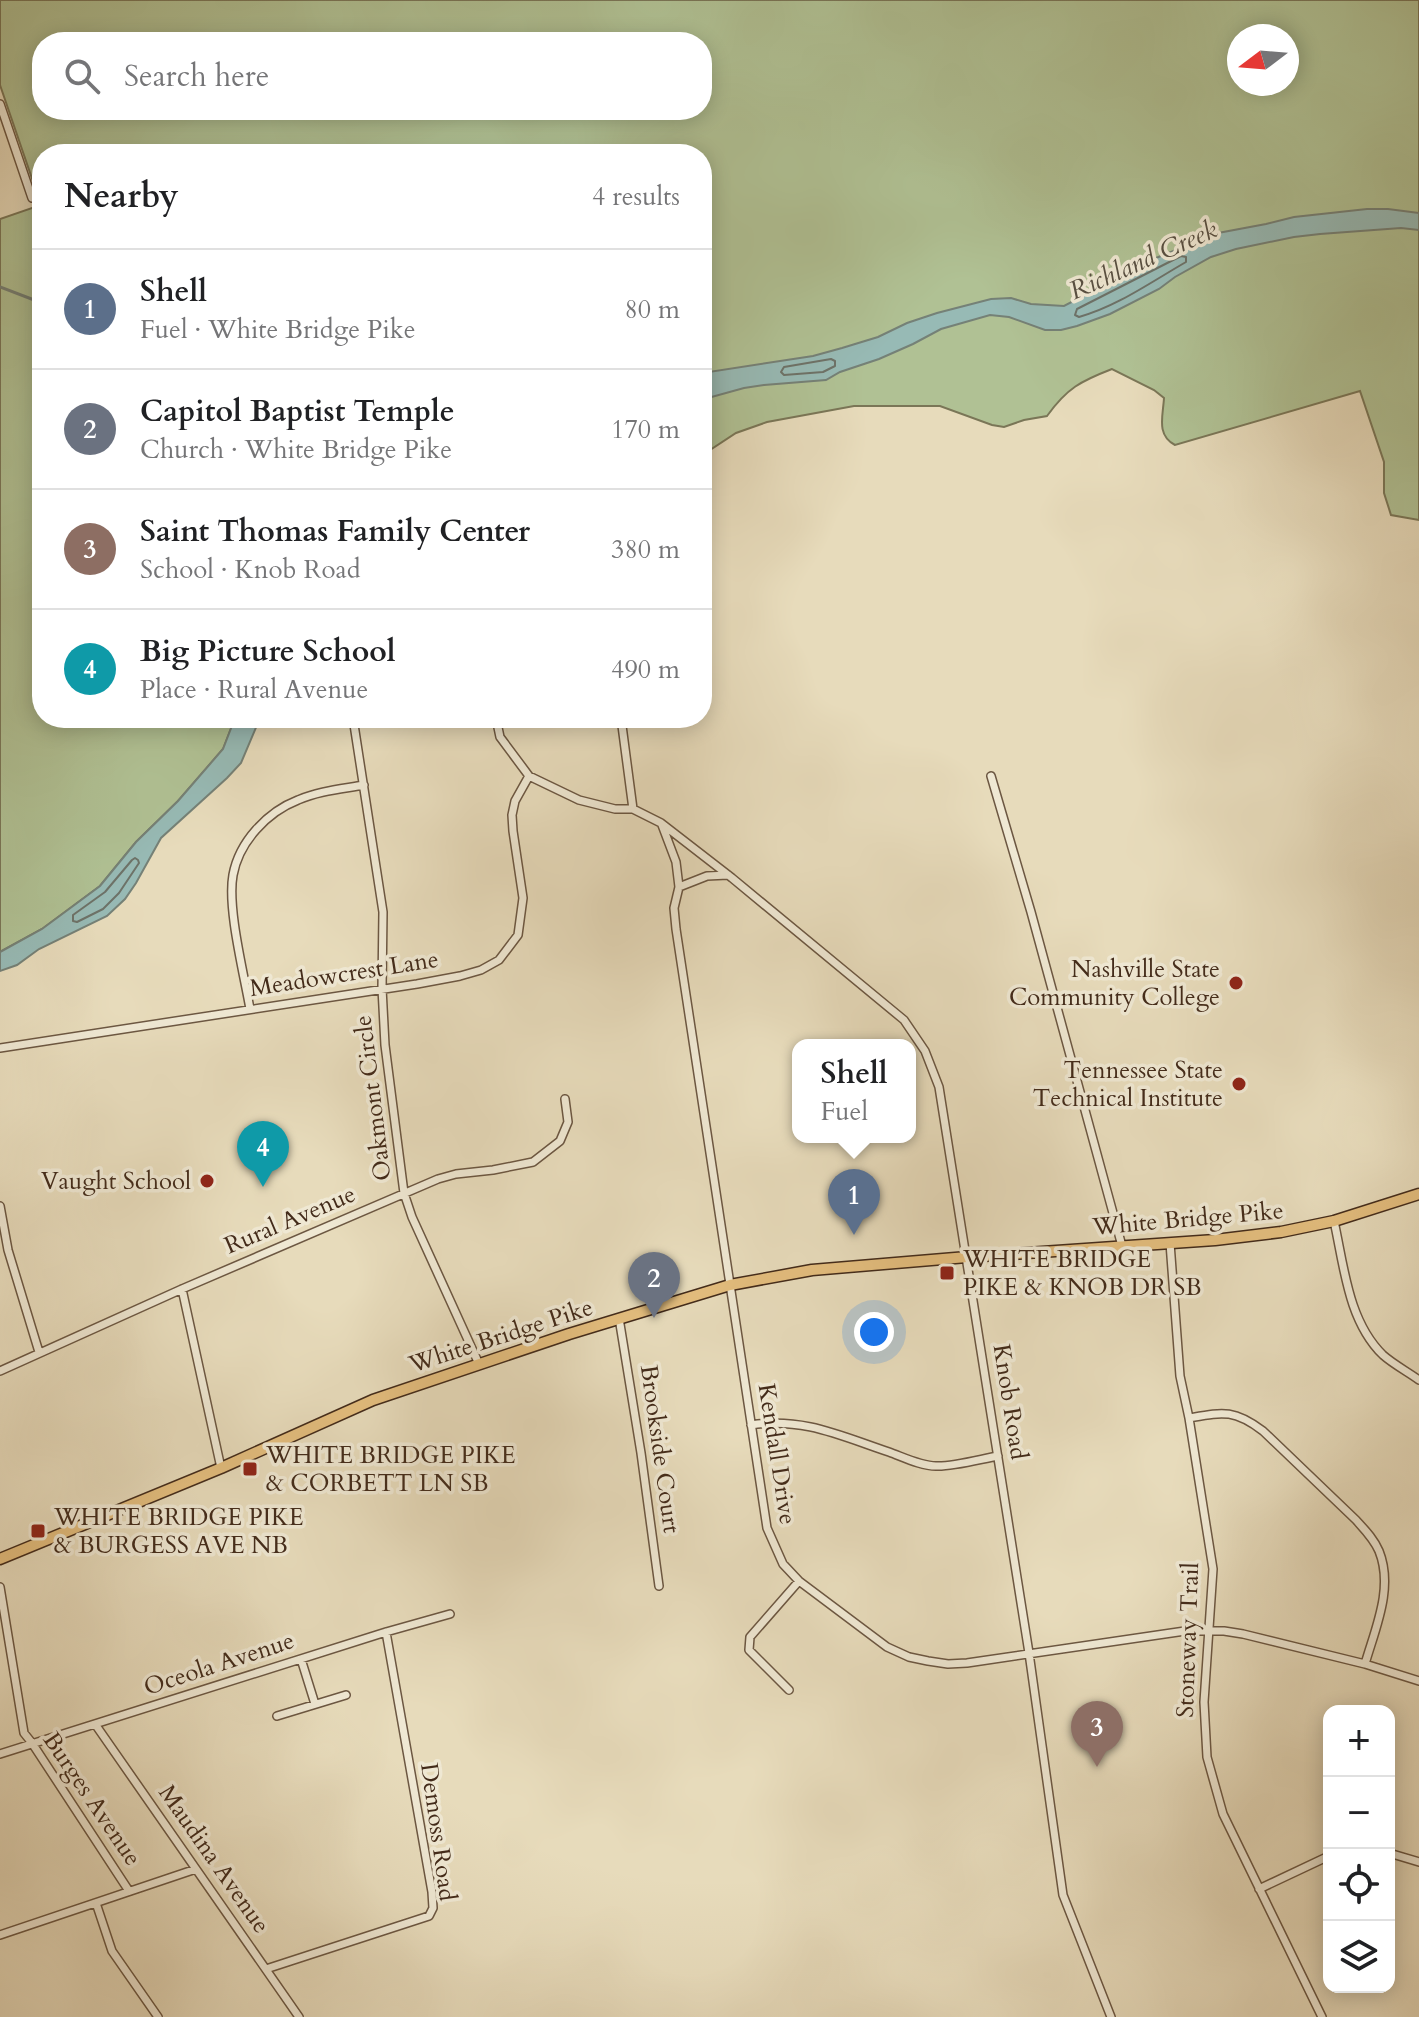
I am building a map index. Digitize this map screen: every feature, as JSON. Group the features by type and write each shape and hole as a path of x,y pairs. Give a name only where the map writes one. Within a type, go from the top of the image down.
{"main road":[{"name":"White Bridge Pike","path":"0,1559 221,1468 373,1400 619,1318 730,1285 812,1270 1215,1240 1281,1232 1334,1221 1419,1194"}],"street":[{"path":"0,104 32,198"},
{"name":"Oakmont Circle","path":"355,728 383,912 385,1045 404,1193 479,1364"},
{"name":"Knob Road","path":"498,728 500,737 529,776 579,800 615,809 633,809 661,823 904,1020 925,1051 939,1087 967,1257 1063,1895 1111,2017"},
{"path":"622,728 633,809"},
{"name":"Meadowcrest Lane","path":"0,1048 460,976 481,970 499,960 518,935 523,898 512,815 515,801 529,776"},
{"path":"991,776 1122,1246"},
{"path":"250,1009 233,912 232,878 238,858 254,831 267,818 294,801 364,785"},
{"name":"Kendall Drive","path":"661,823 676,862 679,887 674,908 676,929 767,1528 783,1564 799,1581 887,1647 909,1657 948,1664 967,1663 1185,1631 1210,1631 1243,1634 1365,1664 1419,1681"},
{"path":"679,887 707,876 728,875"},
{"name":"Rural Avenue","path":"0,1371 404,1193 456,1174 533,1162 560,1141 568,1122 565,1099"},
{"path":"0,1206 8,1250 39,1352"},
{"path":"1334,1221 1349,1291 1365,1331 1383,1355 1419,1380"},
{"name":"Stoneway Trail","path":"1170,1243 1180,1376 1213,1569 1204,1702 1207,1757 1223,1814 1322,2017"},
{"path":"182,1289 221,1468"},
{"name":"Brookside Court","path":"619,1318 659,1586"},
{"path":"1189,1418 1232,1413 1249,1420 1370,1535 1378,1549 1385,1583 1365,1664"},
{"path":"751,1425 795,1423 936,1466 998,1456"},
{"path":"789,1690 749,1650 750,1637 799,1581"},
{"name":"Burges Avenue","path":"0,1587 24,1733 129,1891"},
{"name":"Oceola Avenue","path":"0,1754 450,1614"},
{"name":"Demoss Road","path":"266,1969 429,1916 433,1908 386,1632"},
{"path":"301,1659 315,1704"},
{"path":"277,1716 346,1695"},
{"name":"Maudina Avenue","path":"95,1724 299,2017"},
{"path":"1395,1855 1419,1862"},
{"path":"1259,1889 1323,1859"},
{"path":"0,1935 196,1869"},
{"path":"96,1903 112,1951 158,2017"}],"green space":[{"path":"0,0 1419,0 1419,520 1391,515 1384,493 1384,462 1360,391 1175,445 1163,430 1164,398 1112,369 1075,386 1047,416 1004,427 940,406 854,406 767,422 736,433 712,449 712,144 32,144 32,179 0,85"},
{"path":"32,208 32,728 231,728 223,749 178,801 136,842 100,886 42,929 0,952 0,219"}],"water":[{"path":"1388,209 1419,213 1419,230 1401,228 1320,234 1236,249 1211,257 1159,289 1110,314 1077,326 1045,330 1009,317 990,315 941,329 826,380 764,385 712,397 712,371 813,356 878,337 937,313 991,299 1011,298 1031,304 1064,306 1156,258 1218,233 1294,217"},
{"path":"231,728 256,728 241,763 161,838 125,899 107,916 39,949 17,965 0,971 0,952 42,929 100,886 136,842 178,801 223,749"}],"waterway":[{"path":"0,287 32,299"}],"place":[{"name":"Nashville State Community College","path":"1236,983"},
{"name":"Tennessee State Technical Institute","path":"1239,1084"},
{"name":"Vaught School","path":"207,1181"},
{"name":"Big Picture School","path":"263,1187"},
{"name":"Shell","path":"854,1235"},
{"name":"WHITE BRIDGE PIKE & KNOB DR SB","path":"947,1273"},
{"name":"Capitol Baptist Temple","path":"654,1318"},
{"name":"WHITE BRIDGE PIKE & CORBETT LN SB","path":"250,1469"},
{"name":"WHITE BRIDGE PIKE & BURGESS AVE NB","path":"38,1531"},
{"name":"Saint Thomas Family Center","path":"1097,1767"}],"water label":[{"name":"Richland Creek","path":"1143,260"}]}
